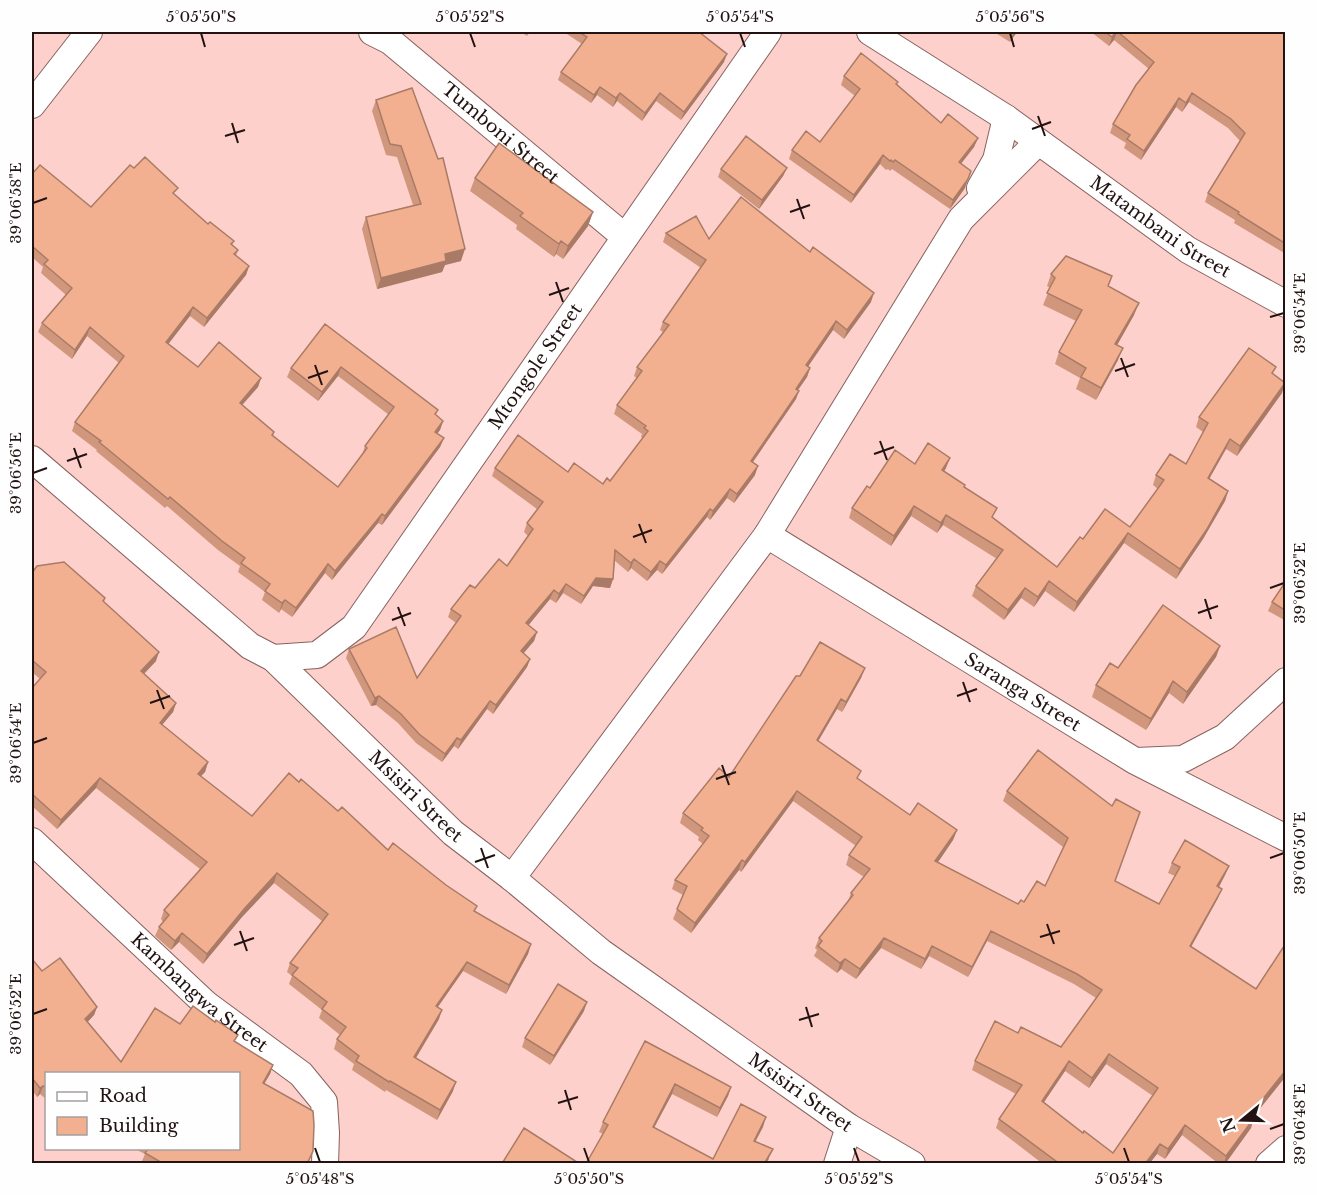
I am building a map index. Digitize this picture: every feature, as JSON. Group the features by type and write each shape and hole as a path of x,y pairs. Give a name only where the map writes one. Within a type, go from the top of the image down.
{"street":[{"path":"32,105 88,32"},
{"name":"Tumboni Street","path":"372,32 390,41 625,237"},
{"name":"Mtongole Street","path":"273,658 317,655 354,627 768,32"},
{"name":"Matambani Street","path":"870,32 1006,118 1188,250 1286,304"},
{"path":"512,878 767,536 996,160 1006,118"},
{"path":"961,219 1038,142"},
{"name":"Msisiri Street","path":"32,459 250,646 273,658 453,833 512,878 601,952 849,1127 912,1164"},
{"name":"Saranga Street","path":"767,536 1135,761 1286,838"},
{"path":"1135,761 1183,759 1204,748 1225,736 1286,681"},
{"name":"Kambangwa Street","path":"32,841 206,1004 301,1074 324,1102 325,1164"},
{"path":"837,1164 849,1127"},
{"path":"1269,1164 1286,1149"}],"building":[{"path":"579,32 699,32 727,54 684,112 660,93 645,113 620,93 616,98 600,87 594,95 561,72 587,37"},
{"path":"1105,32 1116,32 1112,37"},
{"path":"1118,32 1286,32 1286,244 1208,193 1245,133 1231,119 1192,93 1186,103 1179,98 1144,151 1127,139 1130,135 1113,124 1136,85 1154,62"},
{"path":"861,53 898,82 896,84 941,123 948,114 978,138 959,162 971,171 953,200 895,160 890,161 883,155 854,195 792,150 806,131 820,142 860,89 844,76"},
{"path":"412,88 438,159 443,158 465,249 445,254 446,261 381,278 366,217 421,204 401,146 390,144 376,100"},
{"path":"746,136 787,168 762,200 721,169"},
{"path":"499,143 593,212 568,246 561,241 559,244 520,216 523,213 475,178"},
{"path":"145,157 178,188 173,193 208,224 210,222 234,241 231,244 238,250 234,254 249,266 207,318 193,307 166,342 198,367 219,342 261,378 240,403 274,432 272,435 338,487 394,407 341,367 322,392 291,368 325,324 438,410 435,414 443,421 435,432 444,438 385,516 382,514 335,571 328,564 296,608 285,600 282,603 265,591 270,584 241,563 245,558 170,497 168,499 99,442 101,441 75,422 124,356 90,327 75,350 42,323 72,288 44,264 48,260 32,246 32,174 40,165 91,207 130,165 134,168"},
{"path":"741,197 810,252 813,247 874,293 847,330 836,321 806,365 810,368 796,389 799,391 751,461 758,466 737,494 730,489 713,511 710,509 666,565 660,561 651,572 634,559 631,563 615,550 613,579 596,578 584,596 566,584 559,594 554,590 526,623 537,632 521,651 530,659 496,705 490,701 461,740 457,738 445,754 419,734 401,714 379,696 375,698 349,649 396,627 417,678 461,616 451,609 470,585 475,588 499,559 507,566 533,529 527,523 543,502 495,468 518,435 568,472 574,463 603,484 607,478 610,481 648,431 644,428 646,426 617,405 642,371 637,367 669,325 663,322 706,260 666,233 696,216 709,239"},
{"path":"1066,256 1112,276 1108,286 1139,303 1115,344 1123,348 1101,388 1081,377 1086,368 1059,352 1082,310 1047,293 1055,278 1051,274"},
{"path":"1249,348 1276,367 1272,373 1285,383 1240,446 1230,439 1208,478 1228,491 1207,529 1180,569 1128,533 1077,602 1049,581 1038,597 1025,588 1008,610 976,586 1003,550 946,515 941,523 914,506 894,536 852,508 867,486 870,488 895,450 915,464 928,443 950,458 942,470 997,508 992,517 1057,567 1080,537 1083,539 1105,509 1130,527 1164,480 1156,475 1170,454 1186,464 1208,423 1199,417"},
{"path":"64,562 105,598 103,601 159,652 141,671 176,703 160,723 208,762 198,774 252,816 289,773 299,782 301,779 338,811 342,807 388,850 393,843 446,885 477,906 474,911 531,944 509,985 467,962 436,1006 442,1010 414,1057 456,1082 440,1110 356,1061 359,1056 337,1039 346,1027 322,1009 327,1002 292,975 298,968 290,963 328,914 277,873 207,954 182,933 175,941 159,927 169,915 164,910 207,862 100,778 61,820 32,794 32,688 46,672 32,660 32,573 37,566"},
{"path":"1286,581 1286,611 1272,602"},
{"path":"1163,605 1220,646 1187,692 1173,681 1151,719 1096,685 1110,663 1118,668"},
{"path":"820,642 865,668 846,702 841,699 817,740 861,771 857,778 910,815 918,803 957,830 935,861 1018,904 1021,900 1024,902 1037,881 1045,886 1068,838 1007,791 1038,750 1112,806 1116,799 1140,812 1115,881 1159,904 1180,867 1172,863 1185,840 1229,866 1217,886 1222,889 1190,946 1256,989 1286,943 1286,1070 1250,1115 1254,1118 1226,1156 1185,1125 1168,1149 1160,1144 1145,1164 1060,1164 999,1119 1022,1085 975,1061 995,1021 1018,1033 1021,1027 1061,1047 1102,990 1077,974 991,931 972,967 932,946 925,959 884,938 860,969 845,959 840,963 818,946 822,941 819,938 870,869 849,855 862,837 797,791 745,862 742,860 695,923 677,909 687,886 675,880 709,836 701,830 703,828 683,813 719,768 729,777 796,676 800,676","holes":["1109,1054 1158,1088 1113,1153 1042,1101 1069,1061 1092,1078"]},
{"path":"60,958 97,1007 85,1019 121,1062 155,1008 180,1024 193,1006 238,1035 234,1041 273,1065 263,1083 313,1111 313,1151 307,1164 164,1164 145,1153 147,1150 240,1150 240,1072 45,1072 45,1087 40,1088 32,1078 32,959 42,971"},
{"path":"558,984 587,1002 554,1056 525,1038"},
{"path":"645,1041 731,1087 720,1108 675,1084 653,1127 713,1159 741,1104 766,1117 754,1141 773,1149 764,1164 589,1164 587,1162 608,1125 603,1122"},
{"path":"524,1128 577,1162 576,1164 505,1164 503,1162"}]}
